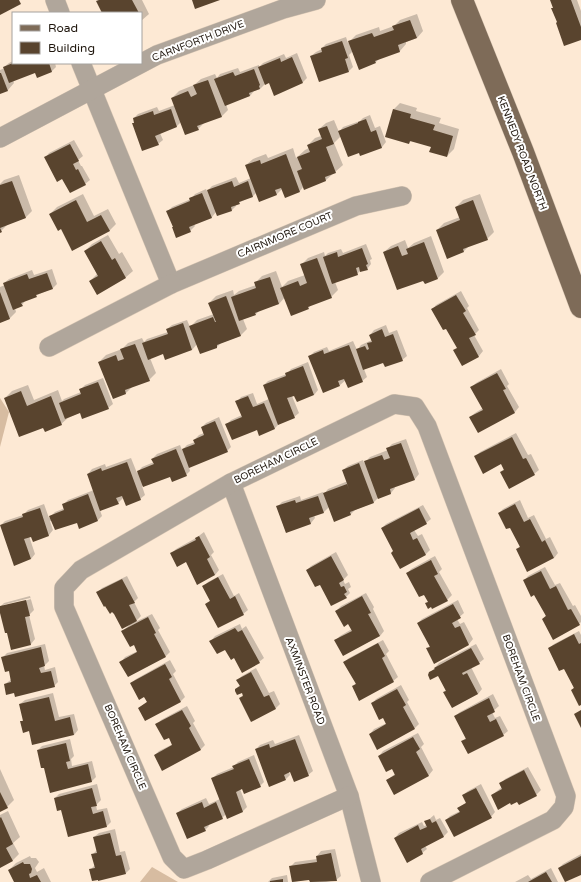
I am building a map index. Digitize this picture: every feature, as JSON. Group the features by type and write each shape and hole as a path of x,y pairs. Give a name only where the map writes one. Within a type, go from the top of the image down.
{"main road":[{"name":"KENNEDY ROAD NORTH","path":"462,0 523,152 581,307"}],"street":[{"path":"55,0 60,12"},
{"name":"CARNFORTH DRIVE","path":"142,63 157,55 281,5 316,0"},
{"path":"81,64 171,284"},
{"name":"CARNFORTH DRIVE","path":"0,138 139,64"},
{"name":"CAIRNMORE COURT","path":"49,347 171,284 356,206 402,196"},
{"name":"BOREHAM CIRCLE","path":"349,796 184,869 172,857 64,607 64,588 81,570 231,483 394,404 415,407 427,426 566,796 564,807 553,820 430,882"},
{"name":"AXMINSTER ROAD","path":"231,483 349,796 371,882"}],"shaded area":[{"path":"0,398 9,412 0,447"},
{"path":"152,867 178,882 140,882"}],"building":[{"path":"0,0 19,0 21,4 0,15"},
{"path":"132,0 138,12 102,12 96,1"},
{"path":"192,0 220,0 195,9"},
{"path":"550,0 571,0 581,27 581,40 564,46 551,8 553,8"},
{"path":"410,20 417,38 398,45 400,52 375,61 376,63 359,70 348,41 372,33 374,37 394,30 392,26"},
{"path":"342,41 348,58 345,59 349,72 319,82 310,56 322,52 321,48"},
{"path":"292,57 303,83 274,96 269,83 265,85 258,67 280,58 281,62"},
{"path":"12,63 49,64 52,72 37,78 35,73 9,83 3,67"},
{"path":"254,69 260,89 249,93 250,96 225,106 214,79 233,72 235,76"},
{"path":"0,73 8,91 0,94"},
{"path":"208,80 222,117 197,126 199,130 185,135 171,98 188,91 191,97 197,94 193,85"},
{"path":"171,109 177,127 155,136 159,145 142,151 132,123 134,123 133,118 153,111 154,115"},
{"path":"393,109 411,114 410,118 435,125 433,130 453,136 447,157 429,152 431,147 410,141 409,144 385,137"},
{"path":"366,119 371,132 376,130 382,148 360,156 359,153 348,157 338,131"},
{"path":"327,126 334,144 326,147 336,173 325,177 326,181 304,190 297,171 302,169 297,157 310,152 307,145 322,139 318,129"},
{"path":"70,144 79,161 73,164 76,170 78,169 86,185 70,193 62,179 57,182 44,157"},
{"path":"286,154 300,192 285,198 281,188 275,190 277,195 259,202 245,165 260,160 261,164"},
{"path":"12,181 26,218 0,228 0,185"},
{"path":"232,181 234,187 248,181 253,197 239,202 240,204 231,207 232,211 217,216 207,190"},
{"path":"202,193 212,218 189,227 191,232 176,238 166,211 190,201 189,198"},
{"path":"76,200 87,222 101,215 110,231 72,251 61,229 58,231 49,214"},
{"path":"473,200 488,240 463,249 464,252 447,259 436,230 460,220 455,207"},
{"path":"101,241 112,260 115,258 126,278 97,295 89,281 98,276 84,251"},
{"path":"424,242 438,279 425,284 423,281 397,290 383,252 398,246 402,256 408,254 406,249"},
{"path":"362,248 368,264 366,265 368,270 360,272 359,267 356,268 358,275 332,284 323,257 337,252 338,257"},
{"path":"317,258 332,298 308,307 309,309 291,316 280,288 298,281 300,286 307,283 300,264"},
{"path":"47,273 53,289 36,295 37,297 21,303 23,306 13,310 3,283 27,274 29,279"},
{"path":"270,277 279,304 239,321 231,297 256,288 254,282"},
{"path":"0,292 10,319 0,323"},
{"path":"456,295 466,311 463,313 476,335 469,338 479,357 462,366 453,350 457,348 446,329 443,330 431,309"},
{"path":"226,296 241,336 217,345 217,348 200,354 189,326 213,317 216,322 208,303"},
{"path":"183,323 192,350 165,360 163,354 148,360 142,343 168,334 166,329"},
{"path":"382,329 385,337 393,334 403,361 385,367 383,363 363,370 356,349 365,346 367,350 369,349 367,343 372,342 369,335"},
{"path":"135,344 150,381 125,390 126,394 113,399 98,362 116,355 118,361 124,359 120,349"},
{"path":"349,345 363,382 348,388 344,379 338,381 340,386 323,393 308,356 323,350 324,354"},
{"path":"303,366 314,395 297,402 294,396 287,398 295,418 278,425 263,385 286,376 285,373"},
{"path":"497,373 506,389 503,390 515,413 478,433 469,417 483,410 470,387"},
{"path":"98,382 109,409 82,419 80,413 65,419 59,403 81,394 79,389"},
{"path":"21,391 27,406 51,396 62,425 45,432 43,428 19,437 4,398"},
{"path":"248,396 253,407 264,403 275,429 259,436 257,430 232,440 225,424 242,417 235,401"},
{"path":"215,421 228,452 189,468 182,449 195,444 193,440 204,435 201,427"},
{"path":"512,437 523,459 526,458 535,475 509,489 500,472 504,470 501,464 483,474 474,456"},
{"path":"401,443 415,480 390,489 391,494 378,499 364,461 382,455 384,460 390,458 386,448"},
{"path":"176,449 187,476 172,482 170,477 143,487 137,471 154,464 151,459"},
{"path":"127,462 141,500 126,506 122,496 116,498 119,504 100,511 87,474 101,468 102,471"},
{"path":"359,463 374,503 350,512 351,515 334,522 323,493 347,484 349,489 342,470"},
{"path":"88,494 98,521 79,529 77,523 55,530 49,516 64,510 62,504"},
{"path":"318,496 324,513 309,518 311,524 286,533 276,506 295,500 296,503"},
{"path":"515,504 524,522 530,519 542,542 545,540 554,558 527,572 516,549 520,547 510,528 506,529 498,513"},
{"path":"40,508 49,536 33,542 31,537 24,539 31,559 14,566 0,525 23,517 22,514"},
{"path":"419,508 427,524 410,533 413,540 417,538 426,555 400,569 391,553 393,551 381,528"},
{"path":"199,536 210,557 207,559 215,575 197,585 186,562 177,567 170,553 196,540 195,538"},
{"path":"331,556 344,580 339,583 341,587 344,586 347,592 344,594 347,598 331,606 320,585 315,587 306,570"},
{"path":"431,560 438,574 434,576 448,601 432,609 431,607 428,609 425,603 428,602 424,595 419,597 406,573"},
{"path":"541,571 550,589 556,586 568,610 571,609 580,625 553,640 542,619 546,616 534,595 531,597 523,580"},
{"path":"218,577 230,599 235,596 244,615 218,628 205,604 210,601 202,586"},
{"path":"122,579 135,603 129,605 137,621 122,629 114,614 112,612 110,614 105,606 104,607 96,592"},
{"path":"362,596 371,613 368,614 380,636 343,656 334,640 352,631 348,624 344,627 335,611"},
{"path":"26,600 30,616 25,617 31,645 11,650 0,613 0,606"},
{"path":"453,604 461,618 452,623 455,628 460,626 469,645 434,664 426,648 430,647 417,623"},
{"path":"148,617 156,633 154,634 166,657 128,677 119,662 137,652 134,645 130,647 121,631"},
{"path":"235,628 238,632 242,630 260,663 242,673 234,658 231,660 225,650 217,654 209,641"},
{"path":"574,634 579,644 581,643 581,705 579,706 571,690 574,688 564,669 559,671 548,648"},
{"path":"378,643 385,656 382,658 394,682 359,701 352,686 356,684 343,662"},
{"path":"41,647 45,666 39,668 41,673 51,671 55,687 15,697 14,693 6,695 4,684 11,682 9,671 5,672 1,657"},
{"path":"471,648 480,664 462,673 463,675 467,673 478,694 452,708 443,692 446,691 438,676 430,680 428,675 429,672 435,669 434,668"},
{"path":"165,664 172,677 169,679 181,702 145,721 138,708 147,702 144,697 139,700 130,683"},
{"path":"251,672 264,697 269,695 276,709 251,722 239,698 243,696 242,693 237,695 235,689 240,686 236,680"},
{"path":"397,689 406,705 403,707 415,729 377,750 369,734 386,724 383,718 379,720 371,703"},
{"path":"49,697 55,721 70,717 74,735 32,745 29,731 23,733 20,721 23,721 19,704"},
{"path":"489,698 495,712 487,716 490,722 496,719 504,736 468,754 461,741 466,739 454,716"},
{"path":"182,710 191,726 189,728 201,750 162,771 154,755 172,745 169,738 164,740 155,724"},
{"path":"581,710 581,728 574,714"},
{"path":"413,737 420,749 416,752 429,776 394,795 386,780 395,775 392,769 386,772 378,756"},
{"path":"295,739 309,776 294,782 290,772 284,775 286,780 269,787 255,749 269,744 270,748"},
{"path":"66,743 70,761 66,762 68,769 88,764 92,782 50,793 44,768 41,768 37,750"},
{"path":"249,759 261,787 244,794 242,789 236,792 243,812 227,819 211,778 234,769 232,766"},
{"path":"524,770 537,796 519,805 517,802 511,805 510,803 498,810 491,795 502,789 499,783"},
{"path":"92,788 97,806 91,807 93,814 103,811 107,827 68,837 61,810 57,811 54,798"},
{"path":"476,788 492,818 454,837 445,820 460,812 457,808 466,803 462,795"},
{"path":"0,792 8,808 0,812"},
{"path":"202,802 204,808 216,802 223,819 204,827 206,831 187,839 176,813"},
{"path":"1,817 13,844 6,848 13,861 0,868 0,818"},
{"path":"430,819 432,823 436,821 444,837 421,849 423,854 407,863 394,838 418,825 420,830 427,827 424,821"},
{"path":"110,833 116,856 121,855 126,874 98,881 92,881 89,869 95,868 91,854 97,853 93,837"},
{"path":"331,853 337,881 310,882 309,880 292,882 289,866 317,862 316,856"},
{"path":"581,856 581,875 565,882 558,868"},
{"path":"23,862 24,864 30,864 32,869 31,873 29,874 30,878 37,875 41,882 14,882 8,870"},
{"path":"546,872 552,882 528,882"},
{"path":"283,879 283,882 270,882 270,881"}]}
